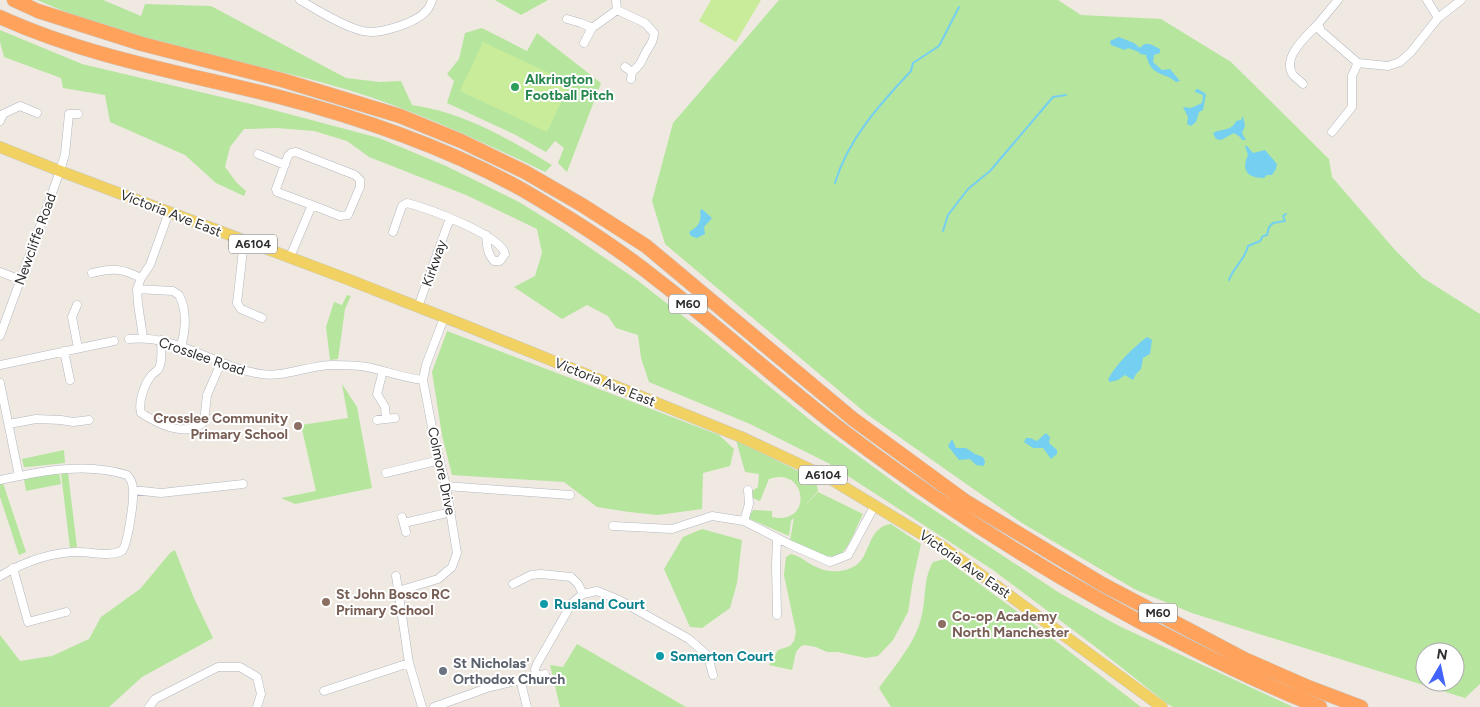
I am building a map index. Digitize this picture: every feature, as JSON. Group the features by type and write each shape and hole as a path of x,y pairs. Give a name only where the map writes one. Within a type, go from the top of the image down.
{"highway":[{"name":"M60","path":"14,0 38,11 142,44 282,80 392,113 461,141 525,172 582,205 646,246 853,419 965,501 1102,584 1244,659 1308,687 1361,707"},
{"name":"M60","path":"0,17 31,31 88,51 276,96 342,114 455,156 517,187 614,247 842,430 961,516 1027,558 1112,607 1239,672 1320,707"}],"main road":[{"name":"Victoria Ave East","path":"0,147 418,307 741,437 829,478 943,547 1162,707"}],"street":[{"path":"300,0 330,17 363,31 386,30 404,25 427,11 432,0"},
{"path":"616,0 617,10"},
{"path":"1303,84 1293,75 1291,70 1292,55 1338,0"},
{"path":"1427,0 1438,18"},
{"path":"1318,24 1321,31 1358,64 1388,66 1400,62 1411,52 1438,18 1461,0"},
{"path":"584,43 592,28 617,10"},
{"path":"617,10 645,23 658,33 653,44 646,51 641,65 630,72"},
{"path":"567,20 581,22 592,28"},
{"path":"1332,132 1352,107 1352,76 1358,64"},
{"path":"0,121 3,114 20,106 37,113"},
{"name":"Newcliffe Road","path":"0,336 60,171 65,154 69,114 78,114"},
{"path":"296,152 355,175 360,180 360,187 348,215 340,216 277,192 276,186 285,165 290,154 296,152"},
{"path":"258,154 285,165"},
{"path":"393,232 402,206 407,203 450,218 486,236"},
{"path":"290,257 312,205"},
{"path":"143,337 137,289 141,278 150,265 169,212"},
{"name":"Kirkway","path":"418,307 450,218"},
{"path":"244,241 237,303 241,309 262,318"},
{"path":"92,273 120,269 141,278"},
{"path":"0,272 21,280"},
{"path":"137,289 173,291 179,295 183,304 185,327 181,346"},
{"path":"77,305 72,317 78,348"},
{"name":"Colmore Drive","path":"398,591 438,579 452,567 457,553 446,486 423,380 426,365 444,318"},
{"name":"Crosslee Road","path":"129,339 143,337 161,340 181,346 221,363 264,375 275,375 326,365 366,367 423,380"},
{"path":"161,340 160,367 150,377 140,398 139,406 141,413 153,421 173,428 189,430 198,427 204,422 207,395 221,363"},
{"path":"0,365 114,341"},
{"path":"64,351 70,380"},
{"path":"383,371 377,394 386,412 386,419"},
{"path":"0,383 19,476"},
{"path":"377,420 395,418"},
{"path":"9,424 36,419 73,422 89,420"},
{"path":"386,473 440,460"},
{"path":"394,461 396,470"},
{"path":"0,480 69,469 107,470 127,475 132,482 134,490 127,541 122,552 116,554 78,552 56,554 27,562 0,576"},
{"path":"134,490 161,493 243,484"},
{"path":"446,486 570,495"},
{"path":"744,521 748,504 748,490"},
{"path":"613,526 672,529 712,516 744,521 830,562 848,555 875,505"},
{"path":"406,532 403,520 451,512"},
{"path":"777,538 777,615"},
{"path":"13,568 28,622 66,612"},
{"path":"513,584 531,575 571,577 578,584 583,594"},
{"path":"396,576 409,662 422,707"},
{"path":"536,675 536,664 572,604 583,594 597,591 620,600 689,639 708,656 713,675"},
{"path":"324,690 409,662"},
{"path":"149,707 155,699 218,667 240,667 257,677 261,694 257,707"},
{"path":"434,707 471,693 520,679 546,674"},
{"path":"520,679 527,707"}],"green space":[{"path":"37,0 103,0 141,16 145,4 211,6 346,78 380,82 401,81 412,105 468,120 502,136 552,165 545,172 436,122 352,91 142,37 72,14"},
{"path":"495,0 548,0 521,15"},
{"path":"711,0 761,0 736,42 699,21"},
{"path":"779,0 1058,0 1081,15 1161,19 1231,62 1329,159 1332,177 1395,250 1423,278 1480,314 1480,684 1465,698 1446,692 1465,692 1465,642 1415,642 1415,682 1192,613 1136,590 1022,523 868,415 665,244 652,201 673,123"},
{"path":"482,28 527,51 537,33 601,83 567,172 558,163 564,148 555,141 546,152 514,134 447,103 454,81 447,74 459,59 465,33"},
{"path":"0,30 82,64 251,104 379,138 446,166 519,202 637,280 815,424 913,496 1058,592 1119,626 1293,707 1173,707 1169,705 993,570 828,463 750,424 649,382 641,358 638,335 616,328 608,316 587,305 562,319 514,287 535,276 542,253 537,229 466,195 369,157 347,141 314,131 277,128 244,129 230,147 225,167 237,183 246,191 244,196 216,183 185,155 110,122 105,95 63,88 61,78 4,57 0,42"},
{"name":"Alkrington Football Pitch","path":"483,42 570,83 547,132 460,91"},
{"path":"347,295 351,296 345,309 338,359 330,360 326,327 334,302 342,305"},
{"path":"447,331 719,435 734,449 730,466 703,473 702,509 658,515 597,507 564,482 452,475 442,435 432,372"},
{"path":"342,384 357,407 372,488 295,504 281,498 316,491 301,425 348,418"},
{"path":"736,440 816,480 818,491 801,510 818,492 863,514 843,552 832,556 825,555 809,550 790,540 794,518 791,521 789,536 748,518 753,510 772,511 772,517 785,517 795,513 800,505 800,496 798,487 791,480 782,477 769,479 760,501 750,497 751,492 758,487 759,474 745,472"},
{"path":"64,450 65,463 24,467 22,459"},
{"path":"59,473 61,484 26,491 24,479"},
{"path":"61,473 68,473 77,547 70,548"},
{"path":"3,483 26,552 19,555 0,497 0,484"},
{"path":"891,524 921,544 908,612 893,640 878,656 866,658 838,652 827,652 805,645 801,646 796,652 792,670 769,665 778,650 790,646 794,641 796,632 784,575 786,557 791,554 794,555 824,570 845,570 855,566 860,561 878,530 883,526"},
{"path":"702,529 742,540 737,583 730,608 702,628 690,627 664,569 683,537"},
{"path":"175,550 193,596 213,638 142,677 109,707 0,707 0,635 20,661 52,656 89,639 101,617 140,589 170,553"},
{"path":"945,559 1022,615 1141,707 891,707 879,688 913,640 917,631 922,614 927,577 933,562"},
{"path":"577,644 686,707 560,707 550,665 563,667"}],"water":[{"path":"1119,37 1134,43 1140,48 1147,44 1160,49 1160,53 1154,55 1153,62 1162,70 1170,69 1180,81 1176,82 1154,70 1146,55 1128,48 1125,50 1111,45 1110,41"},
{"path":"1196,89 1206,94 1203,110 1199,112 1196,122 1191,126 1187,124 1188,117 1183,107 1191,108 1202,103 1203,95 1195,92"},
{"path":"1243,116 1245,126 1242,133 1246,140 1242,140 1234,133 1221,140 1216,139 1213,133 1232,127"},
{"path":"1245,146 1253,153 1265,150 1277,164 1272,175 1258,178 1253,177 1247,172 1245,165 1248,155"},
{"path":"702,209 712,218 704,227 705,234 697,238 691,236 689,232 699,224 700,211"},
{"path":"1147,337 1152,340 1150,354 1143,358 1141,369 1133,380 1125,375 1118,380 1110,382 1108,380 1111,374 1120,362"},
{"path":"1046,433 1050,437 1049,443 1057,450 1057,454 1051,459 1043,448 1033,448 1024,442 1026,438 1037,441"},
{"path":"952,439 956,448 966,448 983,457 985,461 984,466 976,465 970,459 959,460 948,446"}],"waterway":[{"path":"835,183 848,152 866,123 911,71 913,63 939,46 959,7"},
{"path":"943,231 948,215 968,189 990,171 1053,97 1066,95"},
{"path":"1229,280 1248,246 1260,241 1263,236 1267,235 1269,227 1273,223 1285,221 1283,216 1286,214"}],"place":[{"name":"Alkrington Football Pitch","path":"515,87"},
{"name":"Crosslee Community Primary School","path":"298,426"},
{"name":"St John Bosco RC Primary School","path":"326,602"},
{"name":"Rusland Court","path":"544,604"},
{"name":"Co-op Academy North Manchester","path":"942,624"},
{"name":"Somerton Court","path":"660,656"},
{"name":"St Nicholas' Orthodox Church","path":"443,671"}]}
